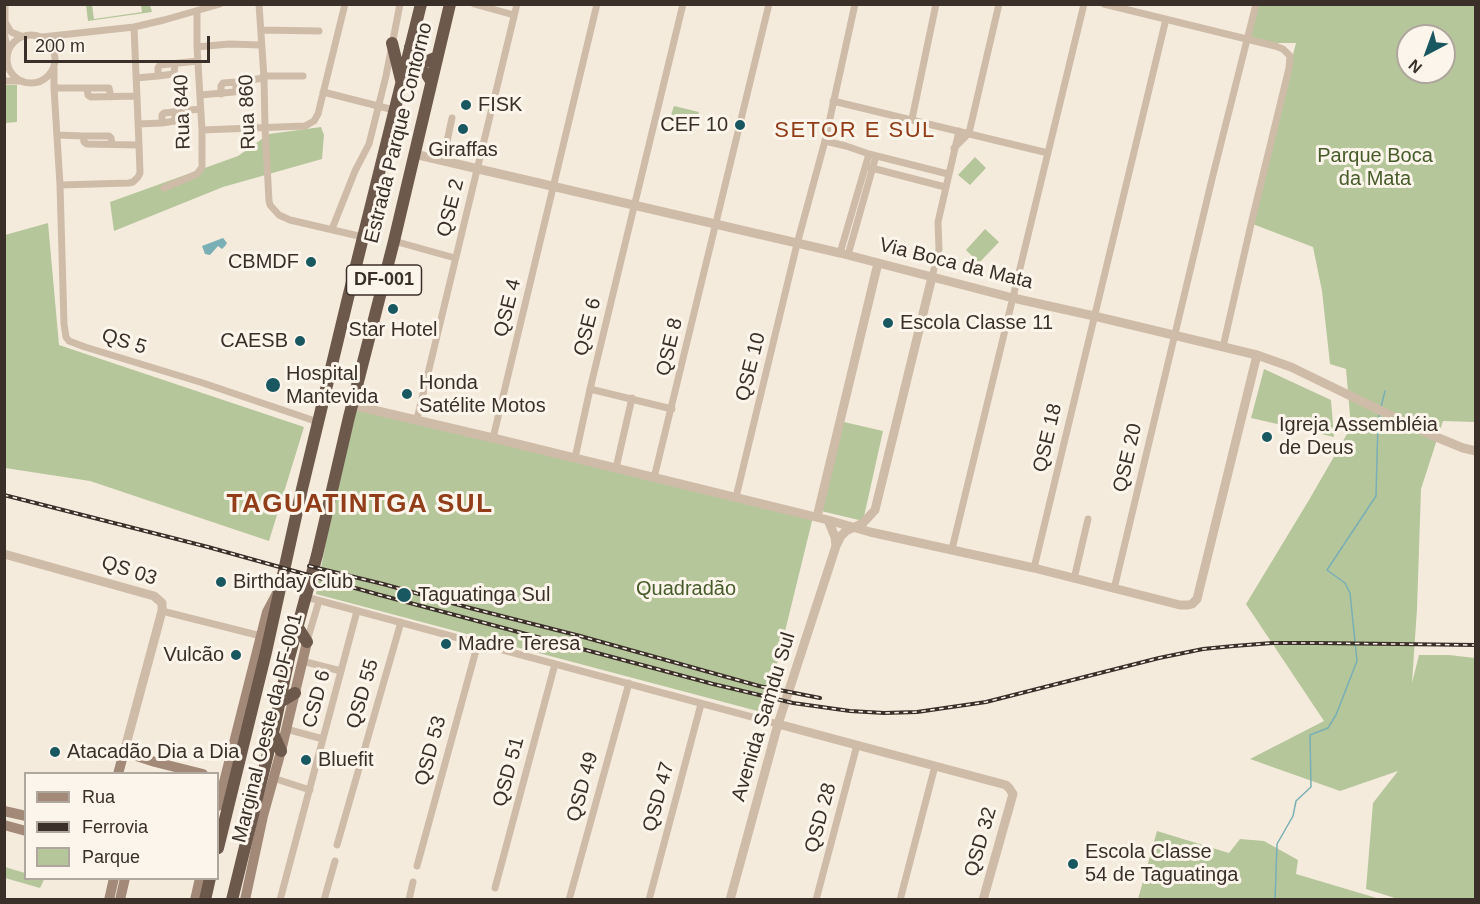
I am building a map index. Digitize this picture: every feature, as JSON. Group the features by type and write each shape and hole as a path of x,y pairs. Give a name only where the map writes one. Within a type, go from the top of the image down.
{"highway":[{"name":"Estrada Parque Contorno","path":"219,841 263,661 265,638 281,585 318,422 421,4"},
{"name":"Estrada Parque Contorno","path":"232,900 273,733 286,668 297,626 311,595 331,491 394,241 450,4"},
{"path":"392,43 402,77"},
{"path":"410,47 418,59 423,61 437,57"},
{"path":"402,77 411,67 426,73 431,81"},
{"path":"297,626 307,642"},
{"path":"265,638 275,650 292,647"},
{"path":"263,661 276,659 286,668"},
{"path":"279,702 295,693"},
{"path":"241,717 252,709"},
{"path":"273,733 281,752"},
{"path":"205,900 210,880"}],"main road":[{"path":"219,791 221,778 265,638"},
{"name":"Marginal Oeste da DF-001","path":"245,900 262,816 281,752 307,642"},
{"path":"124,752 154,768 192,772"},
{"name":"QS 03","path":"119,772 124,752"},
{"path":"4,811 24,816"},
{"path":"4,825 24,828"},
{"path":"109,900 114,880"},
{"path":"120,900 125,880"},
{"path":"195,900 200,880"}],"street":[{"path":"4,27 5,4"},
{"path":"22,81 10,71 7,62 10,45 21,36 32,34 42,37 134,27 220,4"},
{"name":"Rua 860","path":"259,4 269,201 279,215 290,220 332,230"},
{"path":"202,130 305,126 314,121 318,114 345,4"},
{"path":"363,237 332,230 355,171 369,144 400,4"},
{"path":"474,4 514,15"},
{"name":"QSE 2","path":"417,419 517,4"},
{"name":"QSE 4","path":"493,438 597,4"},
{"name":"QSE 6","path":"575,458 683,4"},
{"name":"QSE 8","path":"654,478 769,4"},
{"name":"QSE 10","path":"736,498 797,244 825,141 855,4"},
{"path":"912,120 936,4"},
{"path":"954,148 969,133 999,4"},
{"path":"952,549 1084,4"},
{"path":"1104,4 1275,46 1288,52 1290,56 1223,347"},
{"name":"QSE 20","path":"1114,589 1256,4"},
{"name":"Rua 840","path":"164,188 197,174 201,167 202,130 197,11"},
{"name":"QSE 18","path":"1034,568 1166,19"},
{"path":"5,22 11,32 21,36"},
{"path":"60,185 133,182 140,173 134,27"},
{"path":"261,30 319,31"},
{"path":"4,33 8,52"},
{"path":"52,46 60,35"},
{"path":"4,79 29,83 44,80 50,74 54,67 55,56 52,46 42,37"},
{"path":"197,46 261,45"},
{"path":"136,78 174,74 175,64 198,61"},
{"name":"QS 5","path":"54,67 66,337 78,345 203,383 318,422"},
{"path":"4,79 10,71"},
{"path":"200,95 221,94 223,83 264,77 303,76"},
{"path":"44,80 54,86 109,88 111,97 137,96"},
{"path":"323,93 394,110"},
{"path":"833,101 1048,153"},
{"path":"138,124 175,121 175,111 200,109"},
{"path":"442,160 452,118"},
{"path":"885,534 875,524 875,510 939,249 938,222 958,131"},
{"path":"57,135 109,136 112,144 139,145"},
{"path":"825,141 948,174"},
{"name":"Via Boca da Mata","path":"414,154 844,254 1013,298 1257,355 1291,367 1429,434 1476,451"},
{"path":"844,254 873,155"},
{"path":"869,167 945,187"},
{"path":"394,241 455,258"},
{"path":"817,517 878,263"},
{"path":"352,405 1180,605 1192,604 1197,599 1257,355"},
{"path":"590,389 672,409"},
{"path":"616,468 632,398"},
{"name":"Avenida Samdu Sul","path":"730,900 779,720 836,546 844,533 863,523 875,510"},
{"path":"1074,579 1088,519"},
{"path":"828,520 836,546"},
{"name":"QS 03","path":"4,554 154,596 162,603 162,611 124,752"},
{"path":"311,595 357,611 701,704 779,720 857,745 935,766 900,900"},
{"name":"Marginal Oeste da DF-001","path":"307,642 311,595"},
{"path":"162,611 265,638"},
{"name":"CSD 6","path":"280,900 357,611"},
{"name":"QSD 55","path":"337,845 401,622"},
{"name":"QSD 53","path":"417,866 478,643"},
{"path":"302,661 341,671"},
{"name":"QSD 51","path":"495,888 555,664"},
{"name":"QSD 49","path":"569,900 628,683"},
{"name":"QSD 47","path":"649,900 701,704"},
{"path":"286,729 323,739"},
{"name":"QSD 28","path":"816,900 857,745"},
{"name":"QSD 32","path":"935,766 1006,785 1013,794 983,900"},
{"path":"273,777 310,790"},
{"path":"324,900 335,861"},
{"path":"409,900 413,882"}],"green space":[{"path":"86,5 92,5 94,19 142,12 141,5 150,5 152,12 88,21"},
{"name":"Parque Boca da Mata","path":"1255,5 1475,5 1475,422 1443,421 1421,489 1412,683 1419,655 1475,658 1475,899 1398,899 1366,889 1373,803 1398,771 1340,791 1250,759 1324,721 1246,604 1351,427 1346,369 1330,364 1322,291 1313,247 1250,223 1296,43 1243,43"},
{"path":"5,85 17,85 17,122 5,123"},
{"path":"674,106 699,112 695,125 670,118"},
{"path":"321,127 324,135 322,159 223,187 114,231 110,202 238,156 269,134"},
{"path":"975,157 986,168 970,185 958,175"},
{"path":"48,223 59,345 304,427 269,541 90,481 5,468 5,235"},
{"path":"985,229 999,242 979,263 966,250"},
{"path":"1264,369 1331,400 1334,437 1251,418"},
{"name":"Quadradão","path":"352,405 813,517 765,713 316,594"},
{"path":"844,422 883,431 863,521 821,511"},
{"path":"1157,831 1229,853 1240,839 1264,841 1298,860 1296,874 1380,899 1138,899"},
{"path":"5,867 24,873 24,880 44,880 40,888 5,878"}],"water":[{"path":"223,238 227,243 222,249 218,246 210,255 205,254 202,246"}],"waterway":[{"path":"1381,407 1385,391"},
{"path":"1275,900 1277,844 1293,816 1296,801 1311,787 1310,735 1328,728 1336,715 1357,661 1350,593 1345,583 1327,570 1376,496 1379,415"}],"railway":[{"path":"4,495 208,547 713,684 793,703 850,711 917,712 986,702 1203,649 1272,643 1476,645"},
{"path":"309,566 580,636 759,686 820,698"}],"place":[{"name":"FISK","path":"466,105"},
{"name":"CEF 10","path":"740,125"},
{"name":"Giraffas","path":"463,129"},
{"name":"CBMDF","path":"311,262"},
{"name":"Star Hotel","path":"393,309"},
{"name":"Escola Classe 11","path":"888,323"},
{"name":"CAESB","path":"300,341"},
{"name":"Hospital Mantevida","path":"273,385"},
{"name":"Honda Satélite Motos","path":"407,394"},
{"name":"Igreja Assembléia de Deus","path":"1267,437"},
{"name":"Birthday Club","path":"221,582"},
{"name":"Taguatinga Sul","path":"404,595"},
{"name":"Madre Teresa","path":"446,644"},
{"name":"Vulcão","path":"236,655"},
{"name":"Atacadão Dia a Dia","path":"55,752"},
{"name":"Bluefit","path":"306,760"},
{"name":"Escola Classe 54 de Taguatinga","path":"1073,864"}],"district":[{"name":"SETOR E SUL","path":"855,131"},
{"name":"TAGUATINTGA SUL","path":"360,505"}]}
